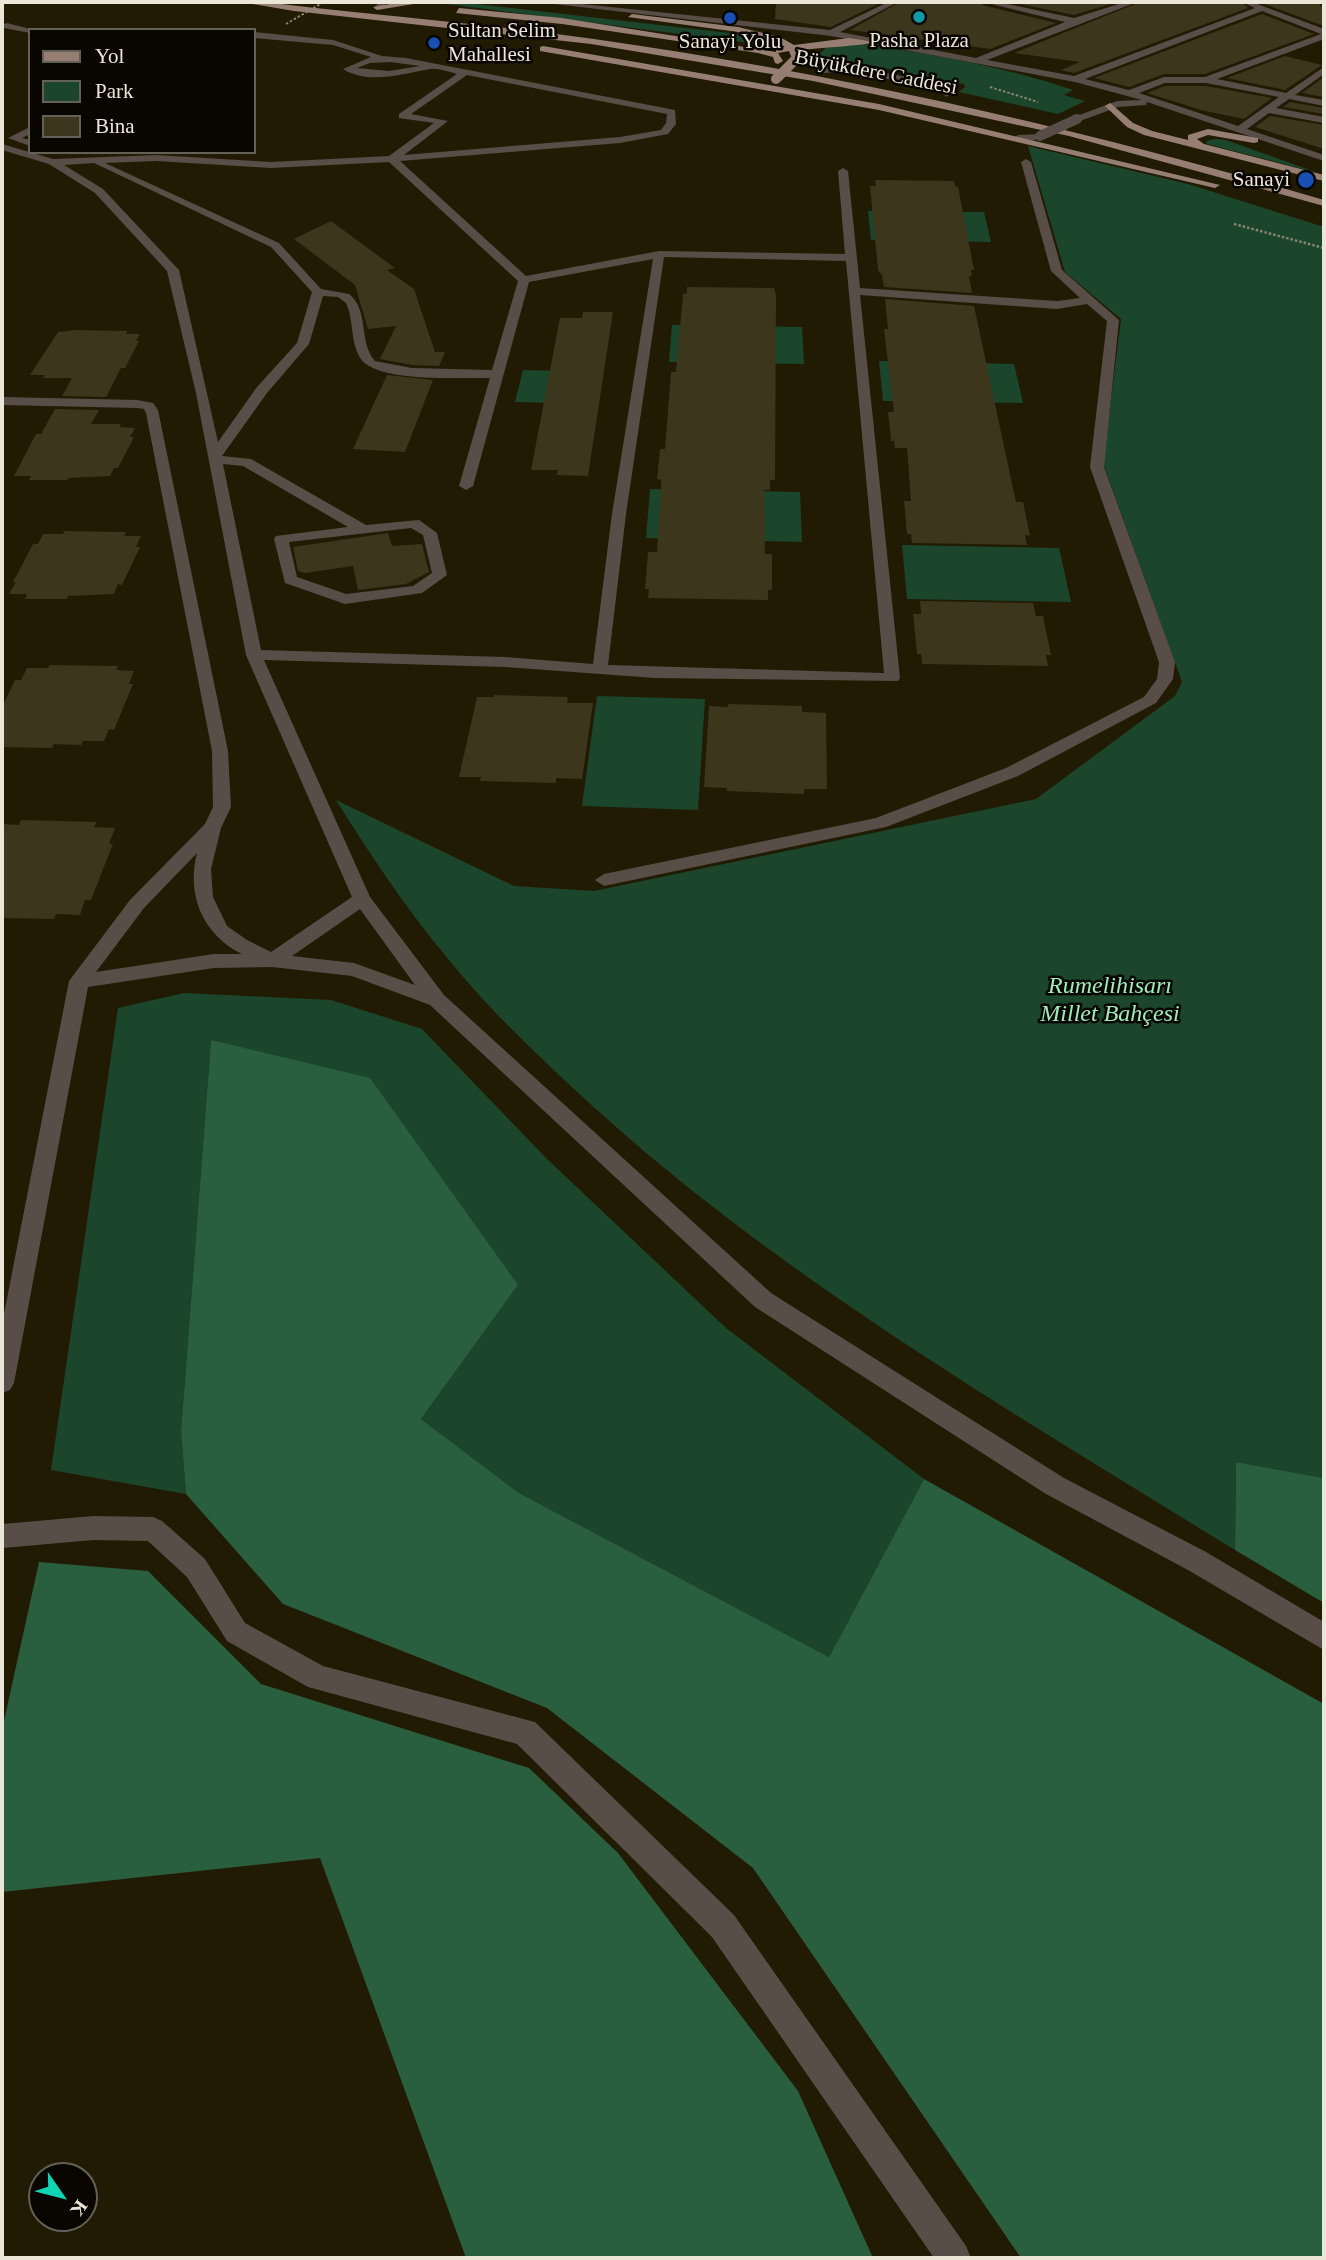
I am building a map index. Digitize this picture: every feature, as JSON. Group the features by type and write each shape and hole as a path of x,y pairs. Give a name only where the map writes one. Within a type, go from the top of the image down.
{"main road":[{"name":"Büyükdere Caddesi","path":"246,2 581,40 819,80 1032,124 1176,160 1324,203"},
{"path":"264,4 294,14 490,40"},
{"name":"Büyükdere Caddesi","path":"365,5 380,4 401,10 631,38 946,94 1094,127"},
{"path":"380,4 424,6"},
{"path":"401,10 424,6"},
{"path":"530,7 742,30 776,39 792,48 796,59"},
{"path":"444,10 562,21 759,50 777,55 778,61 762,74 740,78 668,70"},
{"path":"759,50 871,42"},
{"path":"816,45 800,52 776,79 782,85 820,96"},
{"path":"528,46 820,96 1018,138 1228,189"},
{"path":"1110,106 1130,125 1202,147 1324,178"},
{"path":"1202,147 1193,142 1192,137 1208,132 1254,140"},
{"path":"1133,138 1324,190"},
{"path":"1255,195 1266,199"}],"street":[{"path":"541,2 664,13 831,33 1075,79 1130,93 1324,160"},
{"path":"831,33 894,2"},
{"path":"987,2 1074,21"},
{"path":"1011,6 1021,2"},
{"path":"978,60 1074,21 1133,2"},
{"path":"1244,2 1324,34"},
{"path":"1075,79 1261,9"},
{"path":"7,26 28,30"},
{"path":"1206,80 1324,34"},
{"path":"256,35 307,39 366,50 381,58"},
{"path":"53,162 98,157 271,165 392,159 621,140 664,132 671,124 672,112 430,66 381,58 363,60 348,69 393,75 412,73 430,66"},
{"path":"1240,129 1324,70"},
{"path":"392,159 443,121 402,116 464,73"},
{"path":"1059,77 1099,91 1108,98 1110,106"},
{"path":"1059,77 1082,86 1097,96 1094,108 1077,119"},
{"path":"1130,93 1164,80 1206,80 1324,103"},
{"path":"1018,138 1040,136 1110,106 1126,103 1149,104 1254,140 1324,160"},
{"path":"1269,110 1324,120"},
{"path":"17,145 13,138 28,131"},
{"path":"36,154 99,191 173,270 202,393 254,655 362,899 438,1000 763,1300 1055,1486 1197,1561 1324,1637"},
{"path":"98,157 275,245 318,292 344,295 352,302 364,354 370,364 387,370 499,374"},
{"path":"392,159 524,280"},
{"path":"604,880 880,823 1012,772 1150,700 1165,679 1167,662 1097,467 1113,320 1057,271 1026,162"},
{"path":"254,655 505,662 655,673 892,678 843,171"},
{"path":"524,280 659,254 851,258"},
{"path":"600,669 621,500 659,254"},
{"path":"466,485 524,280"},
{"path":"854,291 1057,305 1087,300"},
{"path":"213,459 262,390 303,344 318,292"},
{"path":"2,401 137,404 148,406 153,413 220,751 222,807 213,827 202,869 205,897 219,930 240,945 272,960"},
{"path":"213,459 246,462 363,529 414,523 430,533 440,575 417,590 345,599 290,580 281,539 363,529"},
{"path":"2,1383 79,981 137,904 213,827"},
{"path":"272,960 362,899"},
{"path":"79,981 214,961 272,960 354,970 438,1000"},
{"path":"2,1536 94,1528 153,1529 196,1568 236,1632 318,1678 525,1732 723,1926 954,2258"}],"path":[{"path":"286,24 324,2"},
{"path":"1234,224 1324,248"}],"green space":[{"path":"459,2 730,33 767,41 773,46 439,3"},
{"path":"863,44 995,68 1073,90 1064,95 1085,101 1058,114 959,92 965,87 964,84 818,55 826,48"},
{"path":"1226,140 1318,173 1207,144 1206,141"},
{"name":"Rumelihisarı Millet Bahçesi","path":"1028,146 1188,184 1324,227 1324,1478 1236,1462 1235,1550 892,1335 728,1218 649,1155 541,1058 463,977 404,902 336,800 514,886 594,891 1036,799 1175,696 1182,682 1103,463 1121,319 1065,272"},
{"path":"868,211 984,212 991,242 871,240"},
{"path":"672,325 802,327 804,364 669,362"},
{"path":"879,361 1014,364 1023,403 883,401"},
{"path":"523,370 602,372 597,404 515,402"},
{"path":"650,489 800,492 802,542 646,538"},
{"path":"902,545 1059,548 1071,602 907,599"},
{"path":"597,696 705,699 698,810 582,806"},
{"path":"184,993 331,1000 422,1029 546,1158 726,1328 924,1479 829,1657 519,1493 421,1419 518,1285 211,1040 181,1431 186,1494 51,1470 118,1008"},
{"path":"211,1040 370,1078 518,1285 421,1419 519,1493 829,1657 924,1479 1324,1704 1324,2258 1021,2258 753,1868 547,1708 283,1604 186,1494 181,1431"},
{"path":"1236,1462 1324,1478 1324,1603 1235,1550"},
{"path":"39,1562 148,1571 261,1684 529,1768 618,1853 798,2091 873,2258 466,2258 320,1858 2,1892 2,1730"}],"building":[{"path":"776,2 882,2 831,27 775,19"},
{"path":"900,2 980,2 982,5 1056,23 990,49 850,30"},
{"path":"1010,2 1117,2 1074,15"},
{"path":"1140,2 1242,2 1248,8 1074,73 1061,70 1080,62 1014,53"},
{"path":"1259,2 1316,2 1324,8 1324,26"},
{"path":"1262,14 1314,34 1205,74 1164,74 1129,87 1094,78"},
{"path":"1285,56 1322,65 1285,90 1227,78"},
{"path":"1324,77 1324,97 1302,93"},
{"path":"1165,86 1206,86 1272,98 1244,119 1201,110 1147,93"},
{"path":"1290,102 1324,108 1324,114 1283,107"},
{"path":"1270,116 1324,125 1324,149 1255,127"},
{"path":"875,180 954,181 958,187 974,270 971,270 972,276 969,276 972,293 884,287 882,275 878,270 870,186 876,186"},
{"path":"331,221 395,268 387,270 414,289 435,352 445,352 439,366 412,365 380,359 396,326 368,329 355,285 294,239"},
{"path":"687,287 774,288 776,295 775,480 770,480 770,490 764,490 765,554 772,554 772,590 768,590 768,600 648,598 649,589 645,589 648,552 657,552 661,480 657,479 660,449 665,449 671,372 676,372 683,294 687,294"},
{"path":"885,299 974,306 1016,502 1023,502 1030,536 1025,535 1027,545 912,543 911,534 907,534 904,501 911,501 907,448 895,448 894,441 891,441 888,412 894,412 884,329 888,329"},
{"path":"583,312 613,312 588,476 557,475 558,470 531,470 560,318 582,318"},
{"path":"127,331 126,334 140,334 125,368 121,368 106,397 62,396 72,378 30,375 58,332"},
{"path":"387,375 433,380 405,452 353,449"},
{"path":"55,409 99,410 91,424 121,424 119,427 135,428 130,437 134,437 118,468 114,468 110,476 29,480 31,476 14,476 36,434 41,434"},
{"path":"64,531 126,532 124,536 141,536 136,547 140,547 122,585 118,584 114,594 68,596 67,599 25,599 27,594 9,594 33,544 38,544 43,534 63,534"},
{"path":"388,533 392,546 422,544 429,572 406,584 358,590 353,566 305,573 298,571 293,547"},
{"path":"920,601 1033,603 1036,616 1043,616 1051,655 1046,655 1048,666 922,664 921,654 917,654 913,614 921,614"},
{"path":"50,665 118,666 116,670 134,671 129,684 133,684 114,730 109,729 104,741 83,741 81,745 54,744 52,748 2,747 2,707 15,680 21,680 27,668 48,668"},
{"path":"477,697 568,697 567,703 593,703 582,779 556,778 556,783 480,781 481,777 459,777"},
{"path":"728,704 802,706 802,712 826,713 827,789 804,789 804,794 727,791 727,788 704,787 709,706 728,707"},
{"path":"21,820 97,822 94,827 115,828 109,844 113,844 91,900 85,900 80,915 56,914 54,919 2,918 2,824 19,825"}],"place":[{"name":"Pasha Plaza","path":"919,17"},
{"name":"Sanayi Yolu","path":"730,18"},
{"name":"Sultan Selim Mahallesi","path":"434,43"},
{"name":"Sanayi","path":"1306,180"}]}
